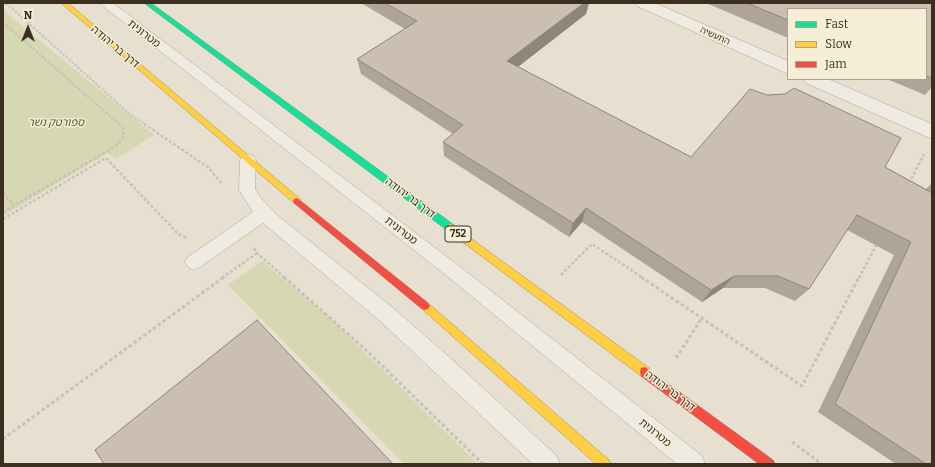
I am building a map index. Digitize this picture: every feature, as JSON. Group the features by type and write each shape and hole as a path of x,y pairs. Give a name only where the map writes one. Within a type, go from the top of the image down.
{"main road":[{"name":"דרך בר יהודה","path":"64,3 248,160 430,310 605,464"},
{"name":"דרך בר יהודה","path":"147,3 769,464"}],"street":[{"name":"התעשיה","path":"642,3 787,68"},
{"path":"814,80 932,132"}],"lane":[{"name":"מטרונית","path":"104,3 453,271 694,464"},
{"path":"248,160 247,190 255,203 402,328 549,464"},
{"path":"194,262 265,213"}],"path":[{"path":"3,22 124,130 123,138 116,146 3,212"},
{"path":"906,188 925,153"},
{"path":"3,219 106,158 178,234 184,238 189,238"},
{"path":"3,193 14,206"},
{"path":"541,295 592,244 802,386 880,238"},
{"path":"3,439 257,253"},
{"path":"660,383 702,318"}],"green space":[{"name":"ספורטק נשר","path":"3,10 154,135 116,159 108,153 3,216"},
{"path":"262,261 327,315 478,464 404,464 228,285"}],"building":[{"path":"385,3 584,3 507,61 691,157 750,89 767,95 785,94 794,88 901,138 885,167 932,193 932,464 926,464 835,404 911,242 857,215 809,289 778,276 734,276 711,290 586,208 573,223 443,142 463,125 357,59 417,21"},
{"path":"747,3 932,3 932,78 927,76 927,8 787,8 787,20"},
{"path":"257,320 393,464 104,464 95,450"}],"traffic: fast":[{"path":"147,3 451,228"}],"traffic: slow":[{"path":"64,3 297,201"},
{"path":"451,228 645,372"},
{"path":"425,306 605,464"}],"traffic: jam":[{"path":"297,201 425,306"},
{"path":"645,372 769,464"}]}
